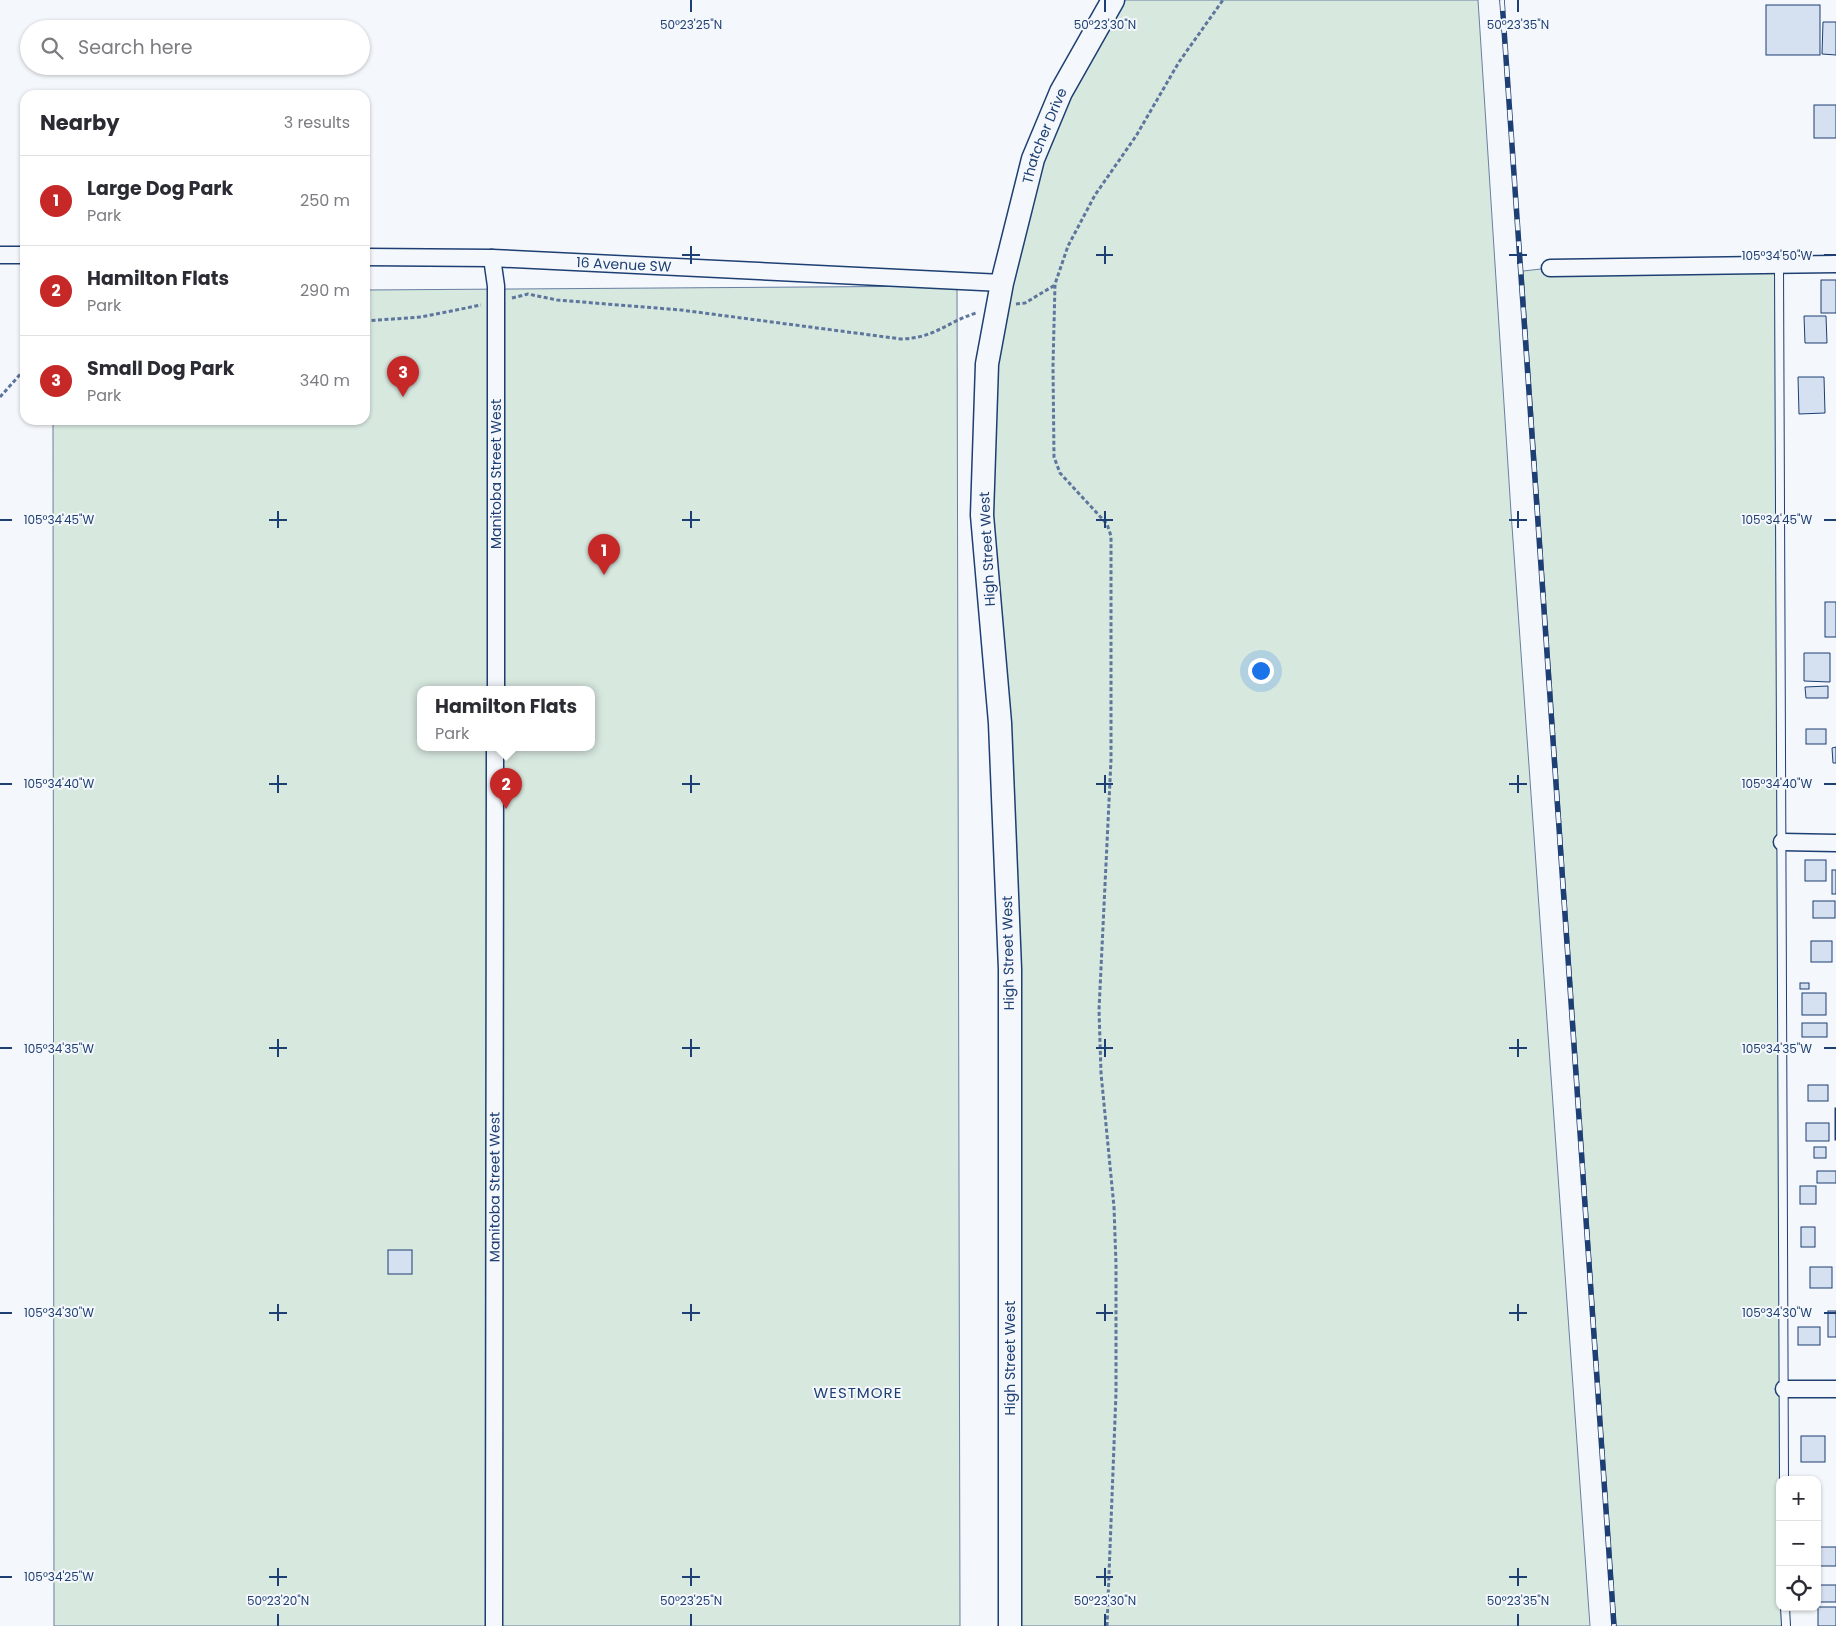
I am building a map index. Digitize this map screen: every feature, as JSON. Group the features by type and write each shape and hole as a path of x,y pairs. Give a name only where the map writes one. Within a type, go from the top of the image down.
{"main road":[{"name":"Thatcher Drive","path":"1002,283 1033,159 1061,92 1113,0"},
{"name":"High Street West","path":"1002,283 987,364 982,515 1000,723 1010,969 1010,1626"}],"street":[{"path":"0,255 20,255"},
{"name":"16 Avenue SW","path":"370,257 492,258 1002,283"},
{"name":"Manitoba Street West","path":"492,258 496,302 496,686"},
{"path":"1550,268 1836,264"},
{"name":"Manitoba Street West","path":"494,1626 496,751"},
{"path":"1782,842 1836,843"},
{"path":"1784,1390 1836,1389"}],"lane":[{"path":"1779,265 1784,1476"},
{"path":"1785,1611 1786,1626"}],"path":[{"path":"1107,1626 1116,1393 1116,1264 1114,1207 1101,1073 1100,1010 1111,760 1111,536 1108,524 1060,473 1054,457 1053,366 1055,284 1068,246 1095,195 1136,136 1179,62 1223,0"},
{"path":"370,321 421,317 528,294 557,300 681,310 902,338 917,338 937,333 965,316 998,306 1025,303 1055,284"},
{"path":"0,397 20,375"}],"shaded area":[{"path":"1117,0 1478,0 1511,512 1590,1626 1014,1626 1013,978 988,528 989,365 1036,162"},
{"path":"1779,265 1784,1476 1776,1476 1776,1611 1785,1611 1786,1626 1616,1626 1523,271 1550,268"},
{"path":"957,286 960,1626 54,1626 53,425 370,425 370,290"}],"building":[{"path":"1766,5 1820,5 1820,55 1766,55"},
{"path":"1823,22 1836,22 1836,55 1822,54"},
{"path":"1814,105 1836,105 1836,138 1814,138"},
{"path":"1821,280 1836,280 1836,313 1821,313"},
{"path":"1804,316 1826,316 1827,343 1805,343"},
{"path":"1798,377 1824,377 1825,413 1799,414"},
{"path":"1825,602 1836,602 1836,637 1825,637"},
{"path":"1804,653 1830,653 1830,682 1804,681"},
{"path":"1828,686 1828,698 1806,698 1805,687"},
{"path":"1806,729 1826,729 1826,744 1806,744"},
{"path":"1836,747 1836,763 1833,763 1832,748"},
{"path":"1805,860 1826,860 1826,881 1805,881"},
{"path":"1832,870 1836,870 1836,894 1832,894"},
{"path":"1813,901 1835,901 1835,918 1813,918"},
{"path":"1811,941 1832,941 1832,962 1811,962"},
{"path":"1800,983 1809,983 1809,989 1800,989"},
{"path":"1802,993 1826,993 1826,1015 1802,1015"},
{"path":"1802,1023 1827,1023 1827,1037 1802,1037"},
{"path":"1808,1085 1828,1085 1828,1101 1808,1101"},
{"path":"1836,1108 1836,1140 1835,1140"},
{"path":"1806,1123 1829,1123 1829,1141 1806,1141"},
{"path":"1814,1147 1826,1147 1826,1158 1814,1158"},
{"path":"1817,1171 1836,1171 1836,1183 1817,1183"},
{"path":"1800,1186 1816,1186 1816,1204 1800,1204"},
{"path":"1801,1227 1815,1227 1815,1247 1801,1247"},
{"path":"388,1250 412,1250 412,1274 388,1274"},
{"path":"1810,1267 1832,1267 1832,1288 1810,1288"},
{"path":"1828,1311 1836,1311 1836,1337 1828,1337"},
{"path":"1798,1327 1820,1327 1820,1345 1798,1345"},
{"path":"1801,1436 1825,1436 1825,1462 1801,1462"},
{"path":"1821,1547 1836,1547 1836,1566 1821,1566"},
{"path":"1821,1585 1836,1585 1836,1602 1821,1602"},
{"path":"1821,1607 1836,1607 1836,1626 1818,1626 1818,1611 1821,1611"}],"railway":[{"path":"1502,0 1614,1626"}],"place":[{"name":"Small Dog Park","path":"403,397"},
{"name":"Large Dog Park","path":"604,575"},
{"name":"Hamilton Flats","path":"506,809"}],"district":[{"name":"WESTMORE","path":"858,1393"}]}
